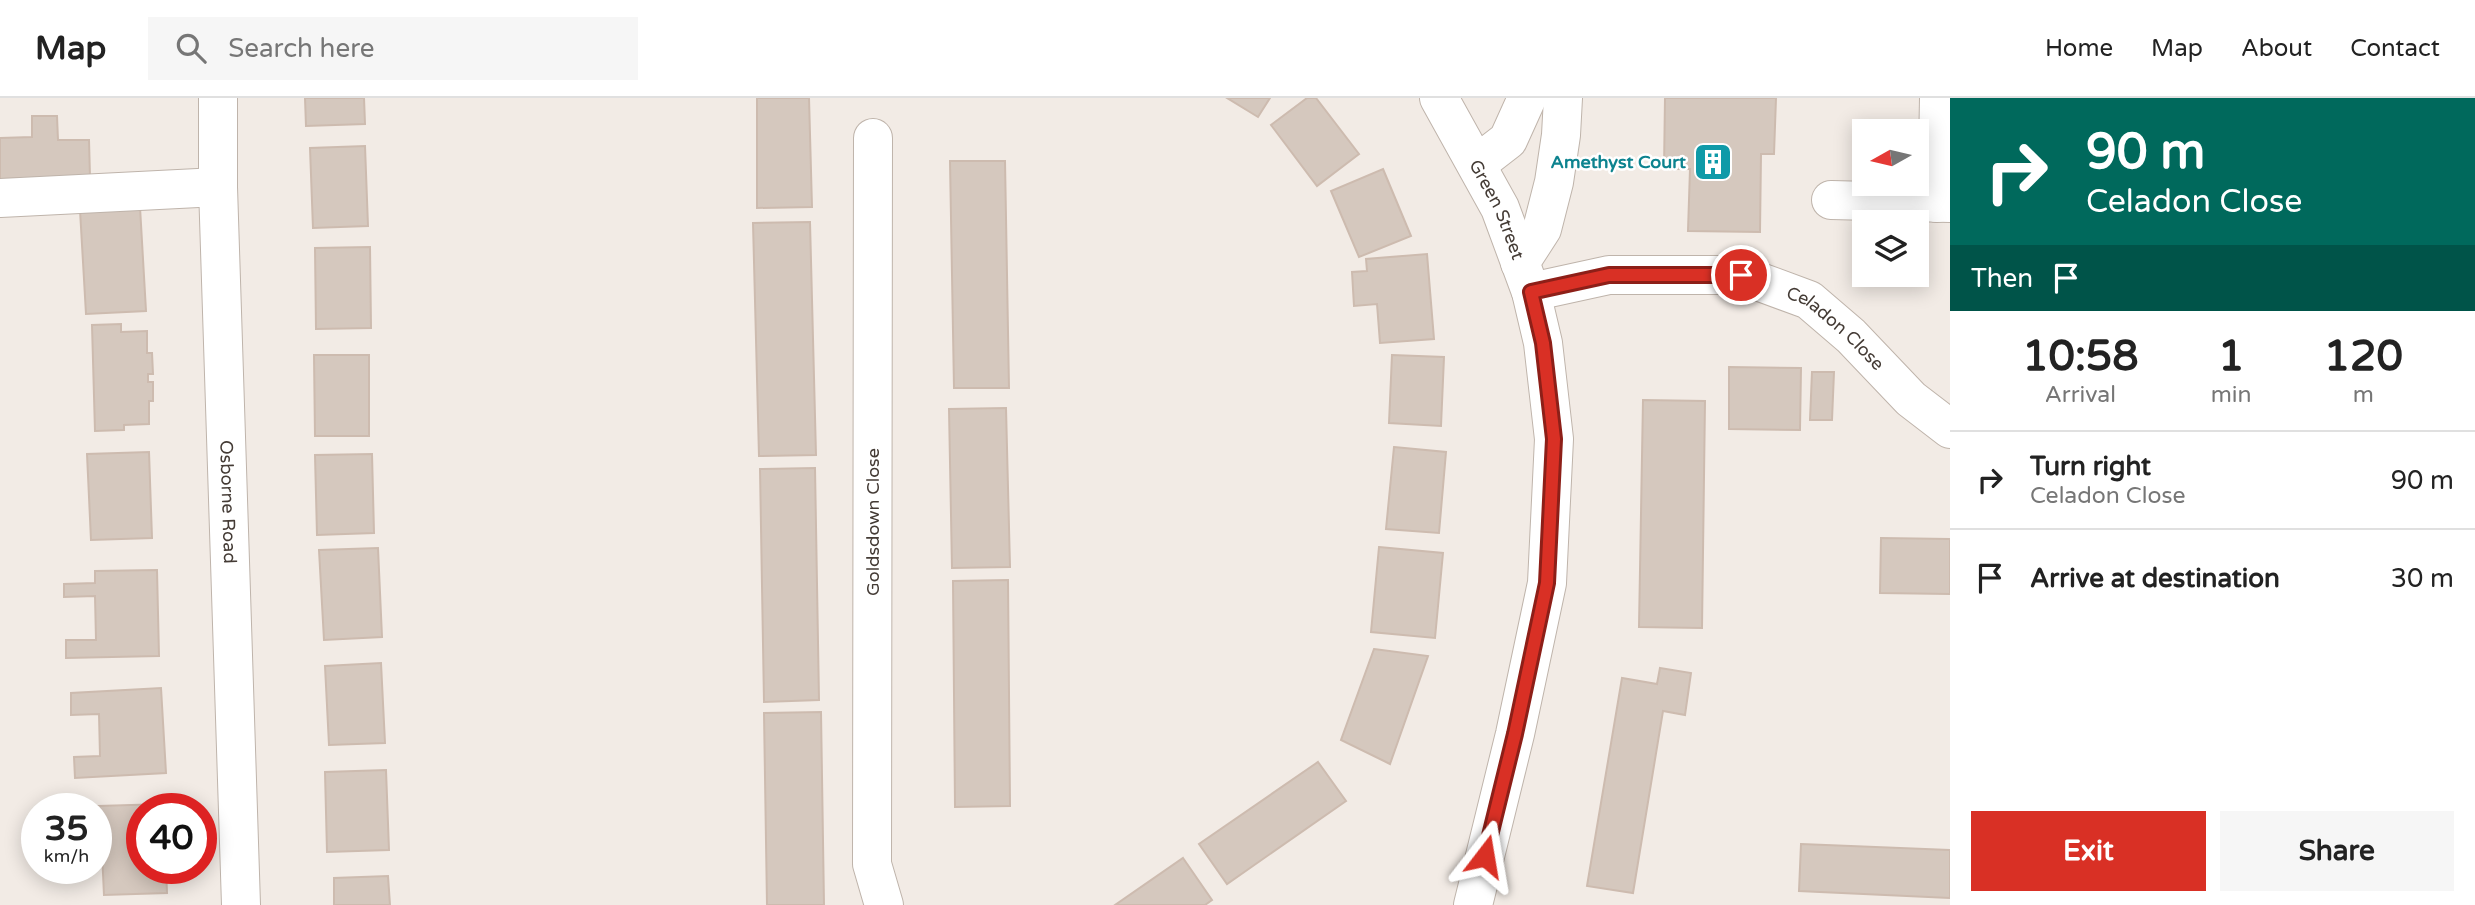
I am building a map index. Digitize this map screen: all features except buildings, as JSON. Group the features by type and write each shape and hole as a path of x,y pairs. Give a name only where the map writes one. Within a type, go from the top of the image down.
{"street":[{"name":"Osborne Road","path":"218,98 218,187 241,905"},
{"name":"Green Street","path":"1439,98 1500,208 1525,278 1543,343 1554,439 1547,583 1515,734 1473,905"},
{"path":"1477,164 1508,140 1527,98"},
{"path":"1525,278 1542,229 1554,182 1563,98"},
{"path":"1831,200 1943,203 1939,98"},
{"name":"Goldsdown Close","path":"873,138 872,864 884,905"},
{"path":"0,198 218,187"},
{"name":"Celadon Close","path":"1525,278 1741,275 1810,300 1851,336 1911,399 1950,429"}],"place":[{"name":"Amethyst Court","path":"1713,162"}],"route":[{"path":"1485,856 1515,734 1547,583 1554,439 1543,343 1531,292 1609,275 1741,275"}]}
